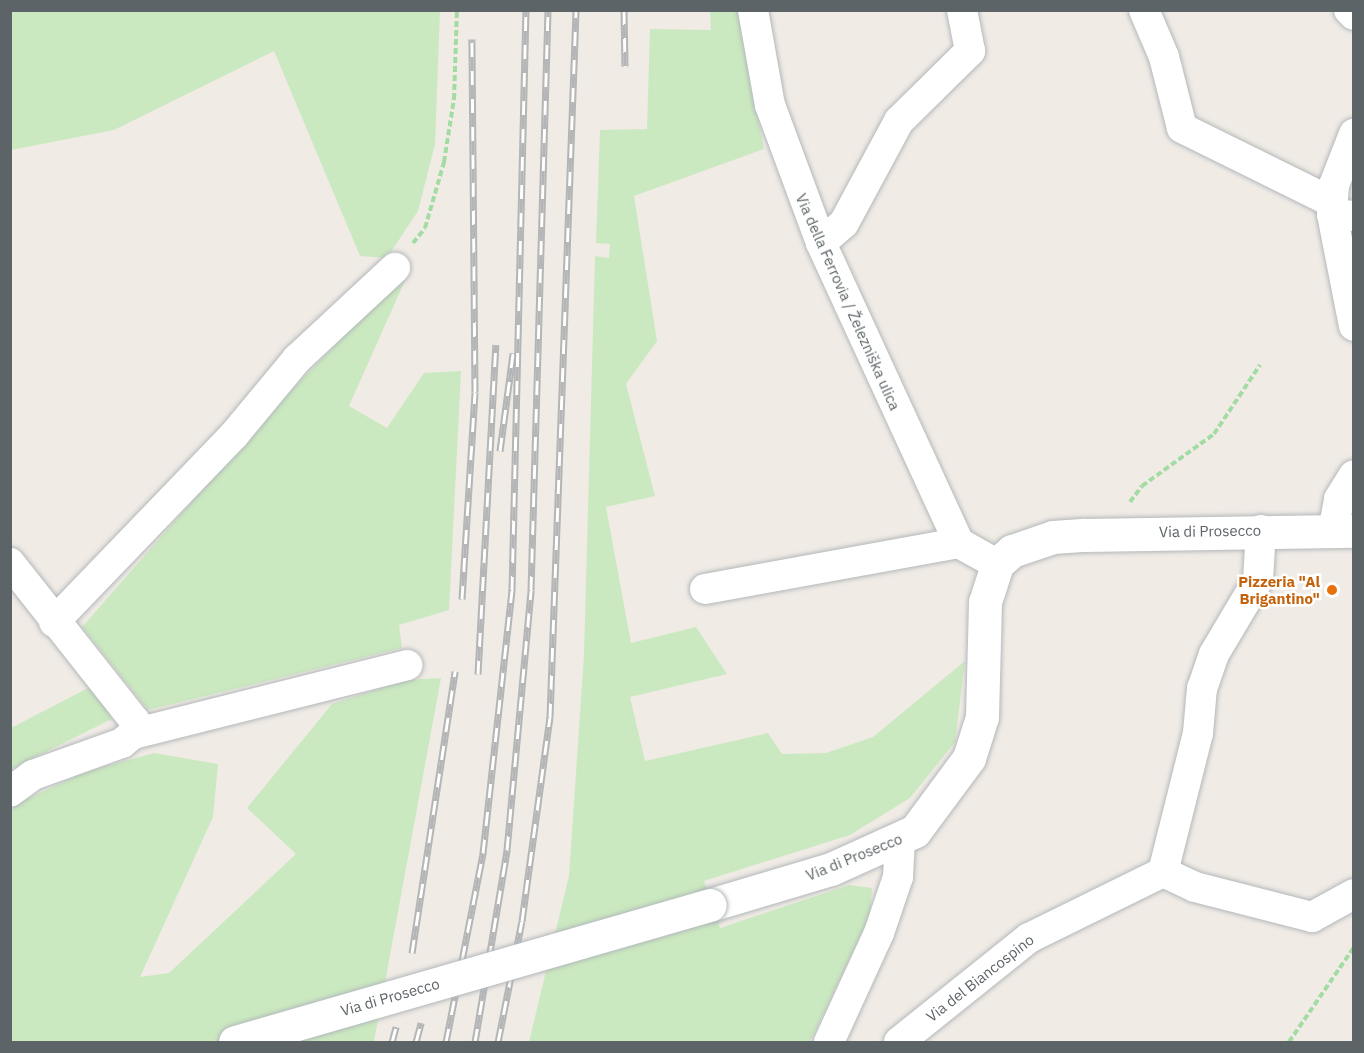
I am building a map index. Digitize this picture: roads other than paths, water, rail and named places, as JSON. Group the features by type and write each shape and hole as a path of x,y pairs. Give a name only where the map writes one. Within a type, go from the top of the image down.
{"main road":[{"name":"Via di Prosecco","path":"235,1042 831,870 900,842 943,797 969,758 982,717 985,602 997,564 1031,543 1119,533 1343,531"}],"street":[{"name":"Via della Ferrovia / Železniška ulica","path":"753,10 770,105 821,243 959,543"},
{"path":"821,243 844,223 899,121 970,51 962,10"},
{"path":"1144,10 1164,57 1182,128 1339,211"},
{"path":"1349,10 1353,15"},
{"path":"1353,134 1339,211 1353,326"},
{"path":"54,622 234,435 297,358 395,268"},
{"path":"1343,531 1339,499 1353,475"},
{"path":"1261,530 1258,580 1214,654 1202,688 1198,733 1163,872 1195,887 1312,917 1353,894"},
{"path":"705,589 959,543 997,564"},
{"path":"10,563 54,622 128,708 135,721 133,734"},
{"path":"10,792 33,775 133,734 407,665"},
{"path":"829,1042 879,933 897,877 900,842"},
{"name":"Via del Biancospino","path":"899,1042 1029,938 1163,872"}],"railway":[{"path":"446,1042 483,853 512,590 526,10"},
{"path":"475,1042 507,850 531,590 548,10"},
{"path":"498,1042 522,921 550,717 576,10"},
{"path":"624,10 625,66"},
{"path":"462,599 475,392 472,39"},
{"path":"478,674 496,344"},
{"path":"500,451 513,353"},
{"path":"412,953 455,671"},
{"path":"416,1042 421,1023"},
{"path":"392,1042 396,1027"}],"place":[{"name":"Pizzeria \"Al Brigantino\"","path":"1332,590"}]}
